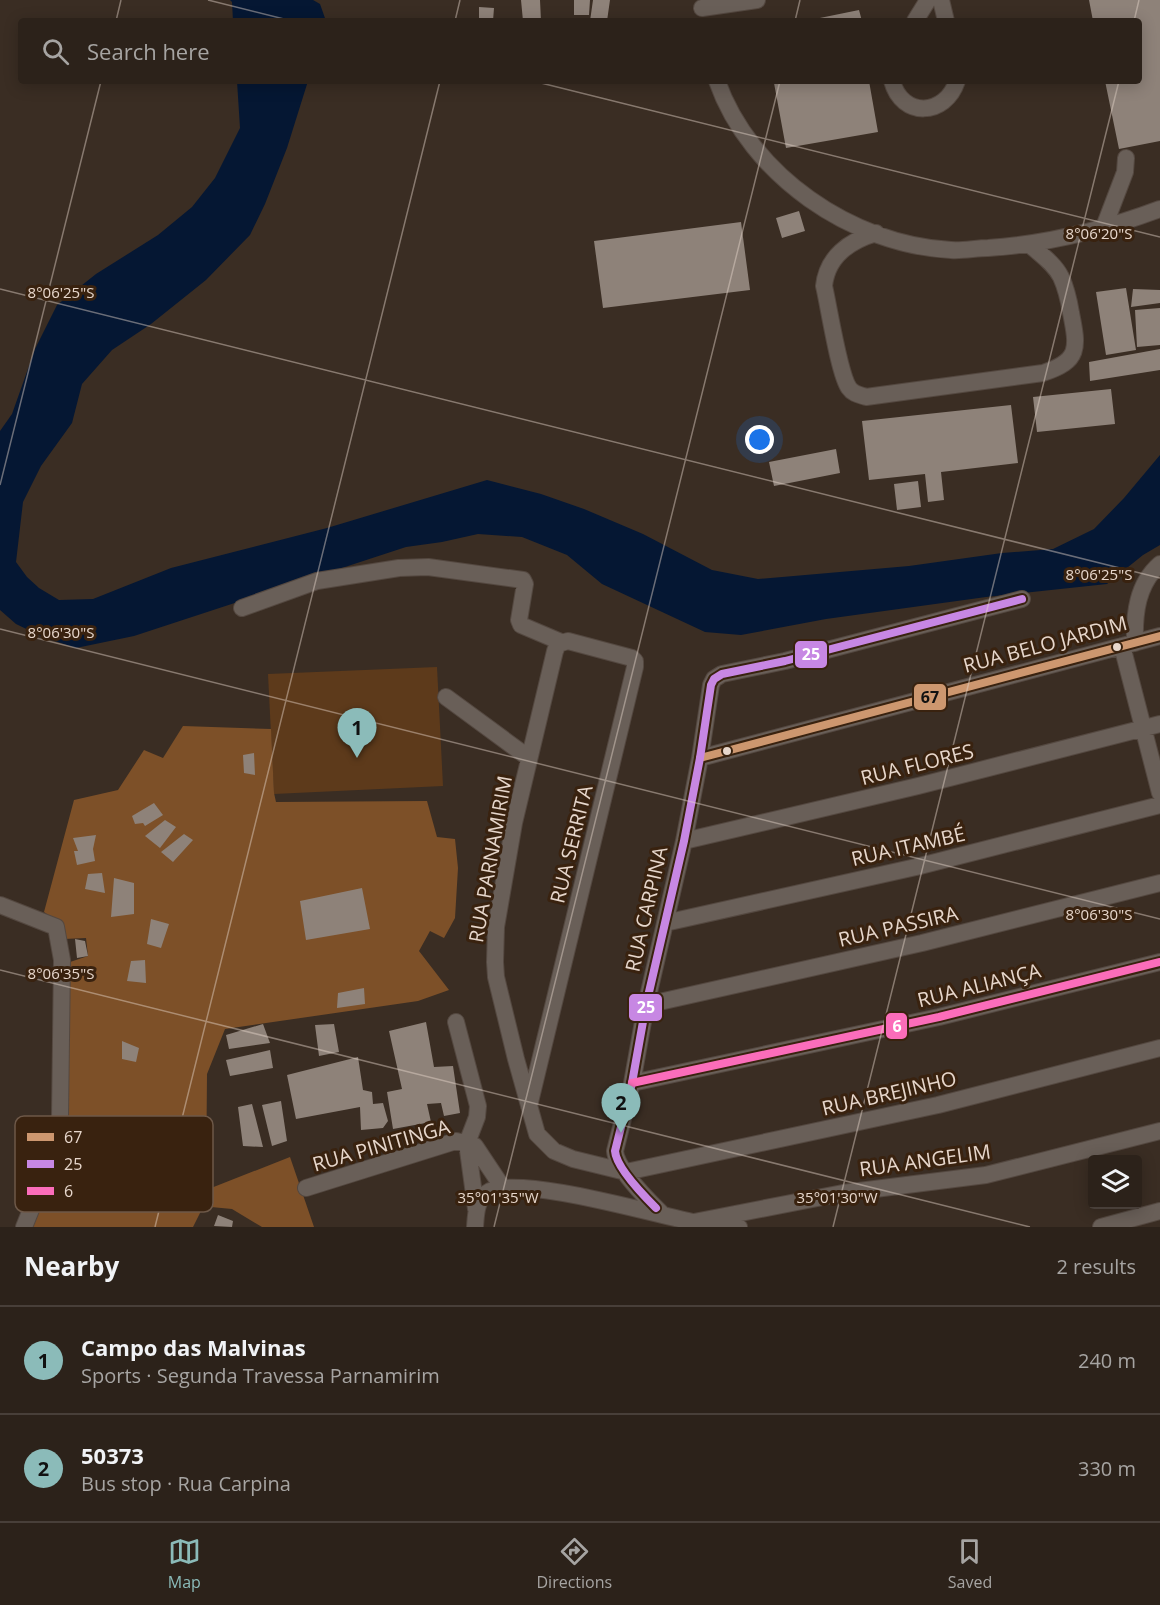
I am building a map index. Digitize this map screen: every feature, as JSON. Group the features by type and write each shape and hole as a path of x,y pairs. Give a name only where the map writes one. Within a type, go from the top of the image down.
{"street":[{"path":"703,10 757,0"},
{"path":"917,18 928,0"},
{"path":"941,0 945,18"},
{"path":"718,84 730,112 748,140 784,181 820,206 858,227 911,245 952,250 1050,241 1160,209"},
{"path":"893,84 897,96 912,106 926,109 941,104 953,93 956,84"},
{"path":"1104,226 1125,172 1126,158"},
{"path":"876,232 861,237 844,248 826,273 824,286 847,385 855,394 866,397 1043,374 1060,368 1069,361 1076,342 1068,296 1061,277 1052,264 1029,244"},
{"path":"1160,564 1147,580 1141,593 1129,644 1142,728 1160,792"},
{"path":"242,608 317,581 399,568 428,567 523,580 525,584 520,626 564,641"},
{"path":"700,758 711,685 714,679 722,674 785,662 1022,599"},
{"name":"RUA BELO JARDIM","path":"700,758 1160,636"},
{"name":"RUA PARNAMIRIM","path":"564,641 555,651 514,823 499,907 496,977 537,1134 554,1151 573,1159 626,1172"},
{"name":"RUA SERRITA","path":"529,1106 635,667 635,661 632,658 564,641"},
{"path":"446,697 529,758"},
{"name":"RUA FLORES","path":"684,841 918,786 1160,724"},
{"name":"RUA CARPINA","path":"659,1220 617,1161 615,1151 632,1083 646,1005 684,841 700,758"},
{"name":"RUA ITAMBÉ","path":"665,923 916,867 1160,805"},
{"name":"RUA PASSIRA","path":"646,1005 922,943 1160,883"},
{"path":"0,905 56,927 62,960 60,1116"},
{"name":"RUA ALIANÇA","path":"632,1083 939,1017 1160,962"},
{"path":"456,1022 478,1106 477,1117 467,1143"},
{"name":"RUA BREJINHO","path":"626,1172 938,1105 1160,1048"},
{"name":"RUA ANGELIM","path":"696,1224 843,1193 986,1175 1160,1131"},
{"name":"RUA PINITINGA","path":"306,1188 456,1141 475,1146 481,1152 503,1188"},
{"name":"RUA PINITINGA","path":"467,1143 476,1209 475,1227"},
{"path":"476,1209 481,1198 490,1191 515,1187 564,1194 659,1220 739,1227"},
{"path":"1101,1227 1160,1210"},
{"path":"24,1227 30,1212"}],"shaded area":[{"path":"437,667 443,786 274,794 268,674"},
{"path":"183,726 271,729 276,802 427,801 437,837 455,839 458,868 455,918 444,938 430,931 419,951 449,990 418,1001 225,1029 207,1074 207,1116 66,1116 70,1007 67,963 88,956 86,938 64,939 59,923 44,912 74,800 118,790 144,750 163,758"},
{"path":"290,1157 314,1227 262,1227 232,1209 213,1207 213,1187"},
{"path":"34,1212 200,1212 193,1227 29,1227"}],"water":[{"path":"230,0 313,0 320,4 325,18 233,18"},
{"path":"237,84 307,84 287,148 250,235 206,280 151,324 112,350 82,384 72,423 41,466 23,502 16,562 39,588 59,600 93,599 171,568 327,528 487,480 541,494 584,509 643,534 712,570 758,579 909,566 1002,553 1053,549 1094,529 1160,455 1160,545 1143,555 1107,584 986,597 826,619 741,635 705,632 602,584 567,555 522,537 478,534 406,547 134,636 76,648 43,637 16,624 0,610 0,431 12,414 35,349 57,305 96,274 158,235 192,207 215,178 240,128"}],"building":[{"path":"521,0 540,0 541,18 523,18"},
{"path":"574,0 590,0 589,15 574,15"},
{"path":"593,0 610,0 607,18 590,18"},
{"path":"1089,0 1160,0 1160,141 1119,149 1106,84 1142,84 1142,18 1092,18"},
{"path":"479,7 494,8 493,18 479,18"},
{"path":"859,10 861,18 820,18"},
{"path":"774,84 870,84 878,132 786,148"},
{"path":"799,211 805,231 782,238 776,218"},
{"path":"741,222 750,290 603,308 594,241"},
{"path":"1126,288 1136,350 1106,355 1096,292"},
{"path":"1133,289 1160,290 1160,303 1131,307"},
{"path":"1160,308 1160,345 1137,347 1135,310"},
{"path":"1160,349 1160,370 1090,381 1089,362"},
{"path":"1111,389 1115,424 1037,432 1033,397"},
{"path":"1011,405 1018,463 941,472 944,500 928,502 925,474 869,480 862,421"},
{"path":"836,449 840,473 774,486 769,462"},
{"path":"918,481 921,507 897,510 894,484"},
{"path":"254,753 255,775 244,773 243,755"},
{"path":"154,803 163,815 145,826 143,823 135,824 132,816"},
{"path":"165,820 176,827 160,848 145,836"},
{"path":"184,834 193,840 173,862 161,852"},
{"path":"96,835 93,849 95,861 77,865 74,851 78,851 73,838"},
{"path":"102,873 105,893 85,889 88,874"},
{"path":"114,878 134,883 134,914 111,917"},
{"path":"362,888 370,929 306,940 300,901"},
{"path":"151,919 169,924 161,948 147,944"},
{"path":"75,939 85,941 88,956 77,958"},
{"path":"145,960 146,983 127,981 131,961"},
{"path":"364,988 365,1004 337,1008 338,993"},
{"path":"426,1022 434,1067 453,1066 460,1113 444,1116 441,1103 427,1104 431,1122 393,1129 387,1092 402,1089 389,1031"},
{"path":"263,1024 270,1043 229,1049 226,1035"},
{"path":"334,1024 339,1052 319,1056 315,1025"},
{"path":"122,1041 139,1048 136,1062 122,1059"},
{"path":"270,1050 273,1068 230,1076 226,1060"},
{"path":"358,1057 363,1090 372,1092 373,1104 383,1103 388,1121 383,1128 361,1130 360,1107 296,1119 287,1075"},
{"path":"281,1101 287,1141 272,1146 262,1105"},
{"path":"252,1104 263,1147 243,1146 238,1107"},
{"path":"218,1215 233,1221 232,1227 214,1226"}],"transit line":[{"name":"25","path":"656,1208 625,1173 615,1151 632,1083 646,1005 684,841 711,685 714,679 722,674 785,661 1022,599"},
{"name":"67","path":"700,758 1160,636"},
{"name":"6","path":"632,1083 939,1017 1160,962"}],"place":[{"name":"Campo das Malvinas","path":"357,758"},
{"name":"50373","path":"621,1133"}]}
